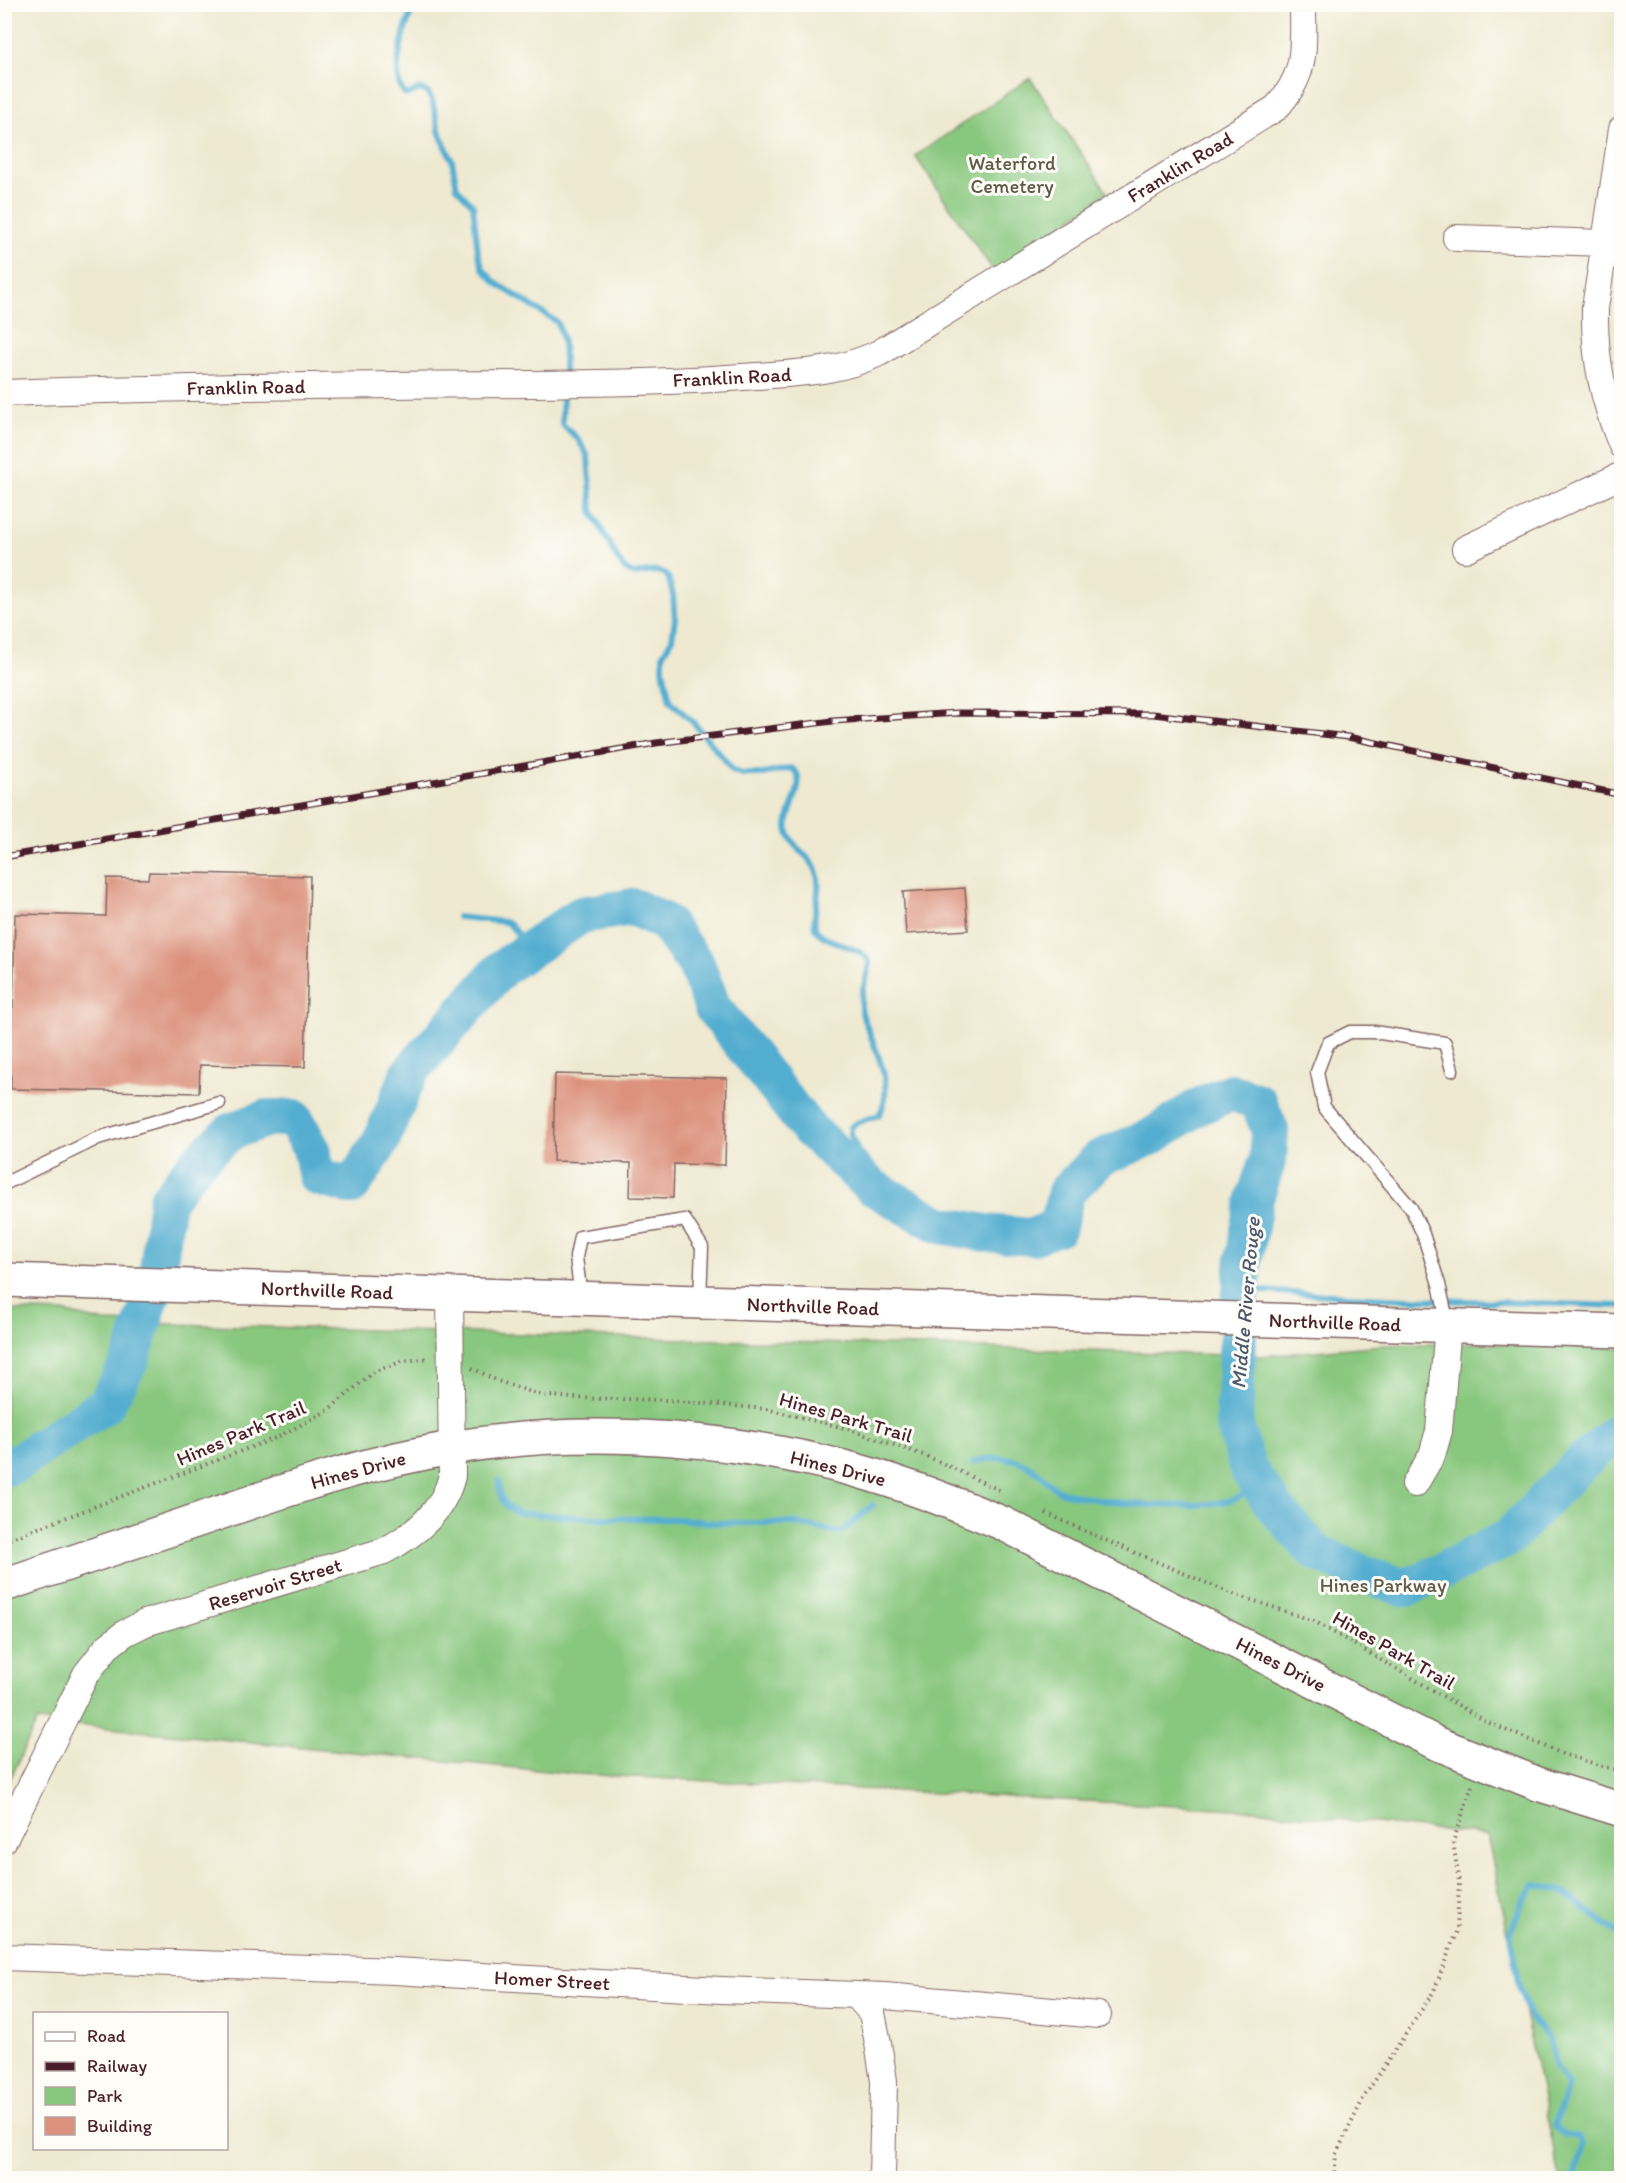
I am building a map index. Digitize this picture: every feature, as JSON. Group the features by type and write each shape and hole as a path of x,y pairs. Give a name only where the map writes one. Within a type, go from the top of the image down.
{"street":[{"name":"Franklin Road","path":"4,393 373,385 561,384 720,379 845,367 879,353 1276,108 1298,78 1303,53 1303,4"},
{"path":"1622,129 1595,308 1596,357 1608,412 1622,446"},
{"path":"1456,238 1604,243"},
{"path":"1465,549 1622,475"},
{"name":"Northville Road","path":"4,1280 1622,1331"},
{"name":"Reservoir Street","path":"4,1840 86,1674 107,1647 125,1633 145,1623 384,1551 402,1541 427,1521 444,1500 452,1476 450,1295"},
{"path":"1415,1484 1432,1455 1439,1431 1448,1326"},
{"name":"Hines Drive","path":"4,1585 300,1485 387,1461 451,1448 553,1438 657,1438 708,1442 761,1450 854,1470 929,1494 1002,1523 1479,1762 1538,1784 1622,1810"},
{"name":"Homer Street","path":"4,1958 395,1971 721,1990 856,1995 1098,2015"},
{"path":"856,1995 872,2013 884,2081 882,2178"}],"lane":[{"path":"1448,1326 1439,1284 1423,1234 1411,1208 1324,1107 1317,1072 1328,1043 1350,1032 1374,1032 1444,1044 1452,1070"},
{"path":"4,1184 98,1138 219,1103"},
{"path":"581,1299 576,1257 580,1237 685,1220 702,1247 700,1303"}],"path":[{"name":"Hines Park Trail","path":"4,1541 278,1437 327,1411 375,1371 404,1361 433,1358 463,1364 498,1381 540,1395 668,1400 766,1409 845,1428 929,1457 1003,1492"},
{"name":"Hines Park Trail","path":"1045,1512 1228,1592 1314,1621 1494,1725 1563,1755 1622,1772"},
{"path":"1334,2178 1336,2154 1364,2097 1434,1991 1457,1930 1459,1881 1453,1842 1479,1762 1494,1725"}],"green space":[{"name":"Waterford Cemetery","path":"1030,78 1108,193 994,272 915,156"},
{"name":"Hines Parkway","path":"5,1310 63,1312 105,1322 1260,1356 1383,1345 1479,1343 1621,1348 1621,2178 1560,2178 1487,1835 1254,1810 577,1774 37,1721 5,1790"}],"building":[{"path":"149,872 310,876 305,1067 200,1065 199,1093 11,1089 11,1071 4,1071 4,1007 13,1007 15,914 106,916 107,878 148,879"},
{"path":"965,888 968,930 906,934 903,892"},
{"path":"555,1074 727,1078 725,1165 674,1164 673,1198 630,1197 631,1163 553,1161"}],"waterway":[{"path":"415,4 400,50 398,76 401,87 406,95 421,89 428,93 432,100 440,134 452,160 457,188 473,205 478,252 483,269 496,283 557,322 563,342 564,376"},
{"path":"563,390 562,424 578,439 588,456 592,511 618,560 625,569 633,574 656,571 668,577 673,595 675,619 672,639 663,654 663,669 670,701 693,722 732,770 742,774 763,774 791,768 796,773 799,779 798,787 787,821 787,828 792,841 811,861 817,873 815,929 828,939 864,955 869,961 861,1010 880,1061 885,1094 884,1105 879,1115 851,1127 851,1135 863,1162 867,1182"},
{"name":"Middle River Rouge","path":"4,1468 15,1464 106,1404 131,1359 157,1278 167,1200 198,1161 230,1132 267,1118 294,1118 311,1148 317,1177 352,1186 380,1143 410,1072 502,968 581,915 633,907 665,922 696,964 713,1008 807,1127 872,1187 940,1225 986,1233 1031,1237 1058,1227 1066,1192 1100,1158 1151,1137 1198,1107 1231,1092 1258,1102 1270,1130 1268,1159 1255,1198 1244,1259 1234,1423 1248,1469 1277,1510 1313,1550 1354,1570 1405,1588 1508,1538 1578,1466 1622,1428"},
{"path":"458,917 505,922 530,949"},
{"path":"1241,1290 1406,1299 1622,1306"},
{"path":"973,1462 992,1458 1017,1461 1033,1469 1062,1492 1100,1500 1144,1505 1209,1504 1231,1500 1261,1487"},
{"path":"499,1481 503,1501 518,1513 596,1518 678,1519 716,1523 794,1523 837,1532 843,1531 873,1505"},
{"path":"1574,2178 1583,2144 1579,2137 1563,2134 1555,2127 1568,2084 1556,2069 1549,2039 1530,2017 1519,1987 1510,1934 1521,1905 1535,1885 1562,1891 1622,1937"}],"railway":[{"path":"4,857 656,743 833,721 958,713 1153,714 1348,737 1622,795"}]}
